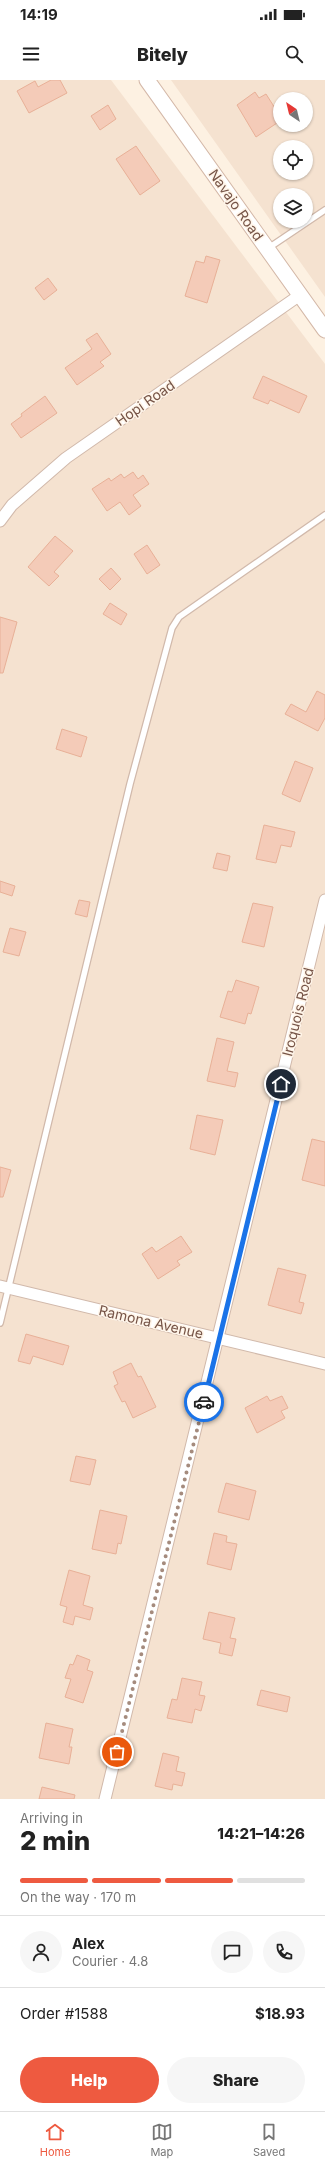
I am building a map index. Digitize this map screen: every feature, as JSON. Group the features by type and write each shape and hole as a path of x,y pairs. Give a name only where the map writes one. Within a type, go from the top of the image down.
{"main road":[{"name":"Navajo Road","path":"147,80 325,330"}],"street":[{"name":"Hopi Road","path":"0,521 12,505 66,458 300,295"},
{"name":"Iroquois Road","path":"105,1799 220,1338 325,900"},
{"name":"Ramona Avenue","path":"4,1287 325,1364"}],"lane":[{"path":"267,249 325,210"},
{"path":"0,1324 4,1287 128,792 172,628 179,617 325,515"}],"shaded area":[{"path":"0,80 111,80 325,364 325,1799 0,1799"},
{"path":"171,80 325,80 325,297 276,228 313,228 313,188 273,188 273,224"}],"building":[{"path":"51,80 60,80 67,93 29,113 17,91 35,81 38,87"},
{"path":"255,92 259,98 266,94 273,105 273,126 256,137 237,105"},
{"path":"108,105 116,119 100,130 91,116"},
{"path":"136,146 160,181 140,195 116,159"},
{"path":"206,256 220,260 207,303 185,296 196,261 204,263"},
{"path":"48,278 57,290 44,300 35,288"},
{"path":"97,333 111,354 100,362 104,366 77,385 65,368 92,349 86,340"},
{"path":"263,376 307,396 299,413 270,400 268,404 253,398"},
{"path":"45,396 57,413 21,438 11,424 22,416 21,414"},
{"path":"133,472 138,479 143,475 149,484 133,495 141,506 129,515 120,502 107,511 92,489 109,478 111,481 121,474 124,478"},
{"path":"55,536 73,551 54,572 59,576 49,586 28,567"},
{"path":"147,545 160,565 147,574 134,554"},
{"path":"111,568 121,579 110,590 99,579"},
{"path":"110,603 127,614 121,625 103,614"},
{"path":"0,617 17,622 3,673 0,673"},
{"path":"317,691 325,695 325,718 318,731 285,714 291,704 306,712"},
{"path":"62,729 87,737 81,757 56,749"},
{"path":"295,761 313,768 300,802 282,794"},
{"path":"264,825 295,832 291,847 281,845 276,863 256,859"},
{"path":"217,853 230,856 227,871 213,868"},
{"path":"0,881 15,886 12,896 0,892"},
{"path":"79,900 90,902 87,917 75,914"},
{"path":"253,903 273,907 264,947 242,942"},
{"path":"10,928 26,932 19,956 3,952"},
{"path":"236,980 259,987 251,1014 248,1013 245,1024 220,1017 228,991 232,992"},
{"path":"217,1038 234,1042 227,1071 238,1073 235,1087 207,1081"},
{"path":"197,1115 223,1120 215,1155 190,1149"},
{"path":"312,1139 325,1142 325,1186 302,1180"},
{"path":"0,1167 11,1170 3,1197 0,1197"},
{"path":"181,1236 192,1252 177,1261 180,1265 158,1279 142,1254 152,1247 156,1252"},
{"path":"278,1268 306,1275 299,1302 304,1303 301,1314 268,1305"},
{"path":"26,1334 69,1346 63,1365 33,1356 30,1364 18,1361"},
{"path":"131,1363 138,1377 141,1376 156,1407 133,1418 125,1401 122,1402 114,1386 118,1384 113,1372"},
{"path":"267,1396 270,1401 282,1396 288,1408 281,1411 285,1418 257,1433 245,1408"},
{"path":"76,1456 96,1460 90,1485 70,1481"},
{"path":"226,1483 256,1491 249,1520 218,1512"},
{"path":"100,1510 127,1516 121,1544 118,1543 116,1554 92,1549"},
{"path":"214,1533 227,1536 226,1542 237,1544 231,1570 207,1564"},
{"path":"69,1570 90,1576 83,1605 93,1608 90,1620 75,1616 73,1625 63,1622 67,1607 60,1605"},
{"path":"209,1612 235,1618 230,1638 236,1639 232,1656 219,1653 221,1643 203,1639"},
{"path":"77,1655 90,1660 87,1670 93,1672 83,1703 65,1697 71,1679 65,1678 70,1664 73,1665"},
{"path":"182,1678 202,1682 199,1695 205,1696 201,1711 195,1709 192,1723 167,1718 172,1699 177,1700"},
{"path":"261,1690 290,1697 287,1712 257,1705"},
{"path":"46,1723 73,1729 69,1747 72,1747 69,1764 39,1758"},
{"path":"163,1753 179,1757 176,1771 185,1773 182,1786 173,1784 172,1790 155,1786"},
{"path":"42,1787 75,1795 74,1799 39,1799"}],"way so far":[{"path":"117,1752 204,1402"}],"route":[{"path":"204,1402 281,1084"}]}
